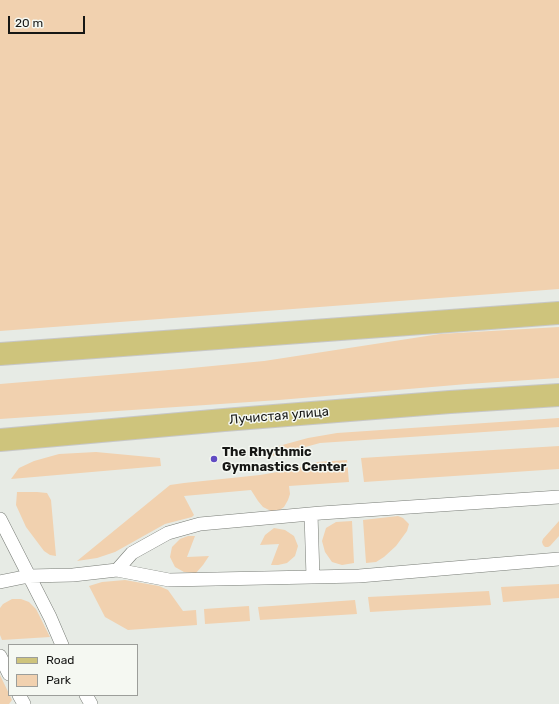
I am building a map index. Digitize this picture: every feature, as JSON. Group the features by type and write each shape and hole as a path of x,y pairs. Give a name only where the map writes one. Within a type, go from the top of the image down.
{"main road":[{"path":"0,354 559,313"},
{"name":"Лучистая улица","path":"0,440 239,419 559,395"}],"lane":[{"path":"117,570 132,553 168,533 200,524 311,514 559,497"},
{"path":"311,514 313,577"},
{"path":"0,519 50,617 62,644"},
{"path":"0,582 29,576 73,575 117,570 169,580 359,576 559,559"},
{"path":"0,656 8,672"}],"green space":[{"path":"0,0 559,0 559,289 0,331"},
{"path":"559,327 559,378 467,384 279,400 0,419 0,384 264,361 440,334"},
{"path":"559,418 559,427 320,443 265,458 264,450 308,438 337,433"},
{"path":"559,446 559,469 364,482 361,458"},
{"path":"96,452 160,458 161,466 11,479 19,468 34,461 59,454"},
{"path":"347,460 349,482 289,486 290,494 288,500 284,507 278,511 271,511 263,507 251,490 184,496 194,515 192,517 165,524 115,552 97,558 77,561 170,485 260,475 289,470 318,462"},
{"path":"17,492 47,493 51,500 56,556 50,555 44,551 26,527 16,505"},
{"path":"398,516 403,518 409,524 407,531 396,546 384,557 376,562 366,563 363,520"},
{"path":"352,521 354,563 342,565 332,562 325,552 322,541 326,528 336,522"},
{"path":"559,521 559,536 550,546 545,547 542,542 543,539"},
{"path":"274,528 285,530 294,536 298,546 295,556 287,563 271,565 279,544 260,545 265,535"},
{"path":"188,536 195,536 187,557 209,556 196,573 184,572 175,567 170,557 172,547 180,539"},
{"path":"125,580 159,586 168,590 183,611 196,610 197,625 128,630 105,617 89,586 102,582"},
{"path":"559,584 559,598 503,602 501,587"},
{"path":"489,591 491,605 370,612 368,597"},
{"path":"12,599 21,599 29,602 36,609 50,637 2,640 0,635 0,608 3,604"},
{"path":"355,600 357,614 260,620 258,607"},
{"path":"249,606 250,621 205,624 204,609"},
{"path":"0,675 8,692 8,696 10,696 12,700 9,704 0,704"}],"place":[{"name":"The Rhythmic Gymnastics Center","path":"214,459"}]}
